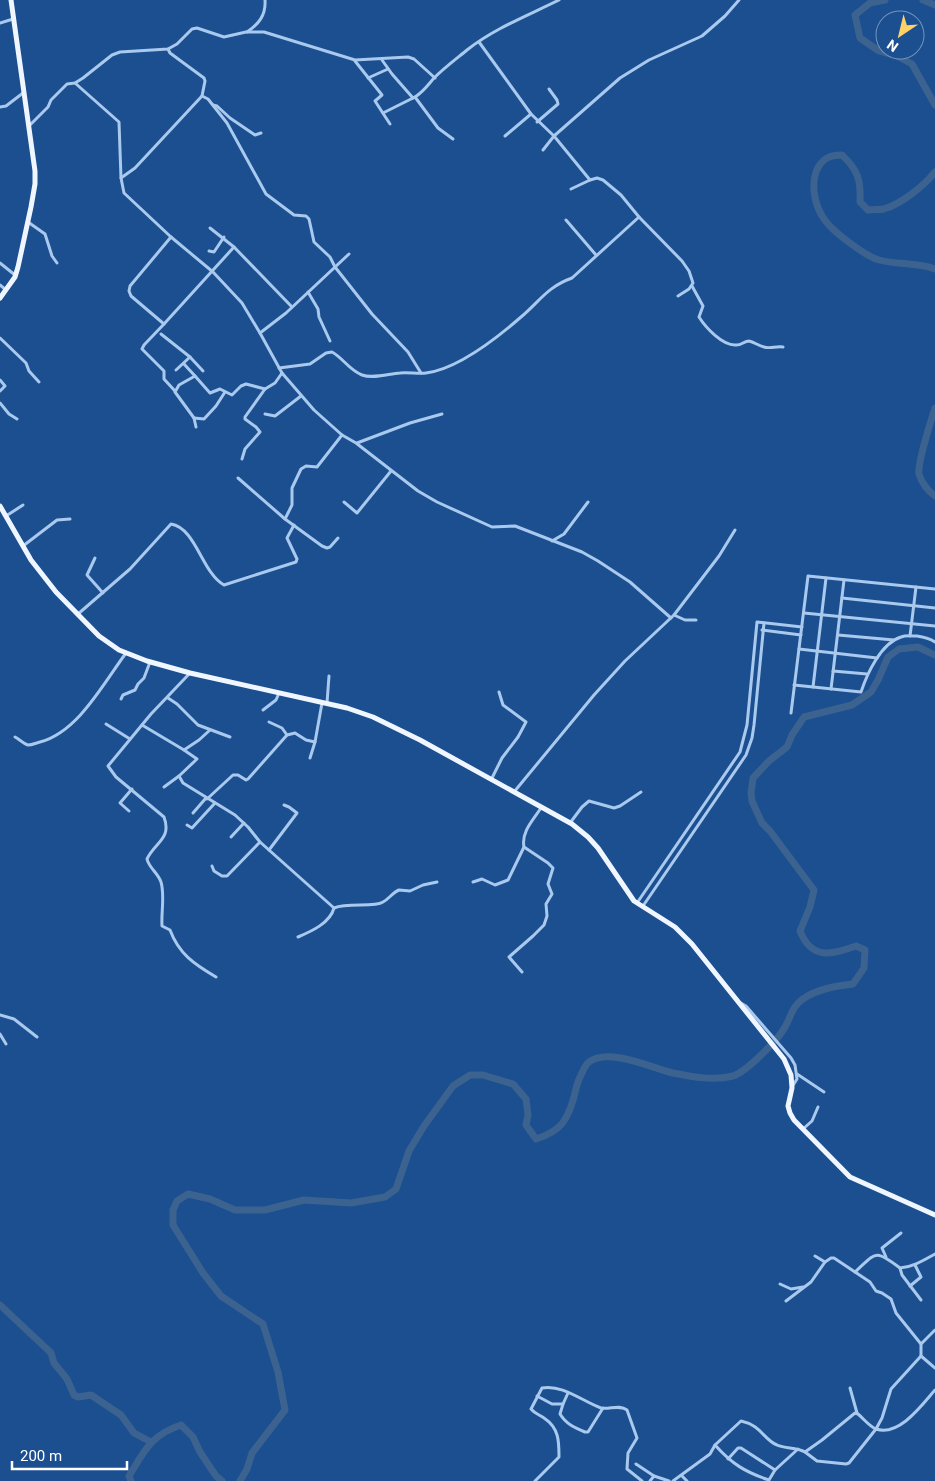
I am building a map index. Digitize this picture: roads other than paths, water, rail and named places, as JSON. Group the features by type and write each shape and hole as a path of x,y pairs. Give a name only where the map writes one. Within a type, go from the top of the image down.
{"main road":[{"path":"0,298 16,275 35,184 29,126 11,0"},
{"path":"0,506 37,569 105,641 126,654 190,673 347,708 373,717 420,740 514,792 569,823 588,837 598,848 630,896 642,907 680,932 771,1041 791,1072 792,1088 789,1110 792,1117 803,1130 850,1177 935,1215"}],"street":[{"path":"246,32 259,22 264,11 265,0"},
{"path":"384,112 414,98 424,91 435,78 467,50 502,27 559,0"},
{"path":"544,150 554,136 620,78 649,60 702,36 725,16 739,0"},
{"path":"0,23 13,19"},
{"path":"29,126 48,107 51,100 69,83 75,83 116,53 168,49 197,28 224,37 246,32 264,32 355,60 411,58 435,78"},
{"path":"479,42 530,114 554,136 590,180"},
{"path":"121,178 134,168 202,96 204,78 170,53 168,49"},
{"path":"381,59 438,128 453,139"},
{"path":"355,60 382,95 375,101 384,112 390,124"},
{"path":"368,78 388,69"},
{"path":"75,83 119,122 121,178 124,193 171,237 213,272 242,303 282,373 314,410 342,435 356,443 418,491 481,523 492,527 515,526 582,552 630,582 670,618"},
{"path":"537,122 558,104 558,100 549,89"},
{"path":"0,108 24,92"},
{"path":"202,96 208,99 232,131 263,190 294,214 308,218 311,222 313,240 330,257 334,267 385,330 408,352 421,373"},
{"path":"213,105 217,106 230,118 255,135 261,133"},
{"path":"505,136 530,114"},
{"path":"570,189 597,178 606,182 621,195 639,217 682,261 694,280 692,286 678,296"},
{"path":"280,368 311,364 326,353 332,352 353,370 363,375 421,373 443,368 474,353 521,317 558,283 572,278 639,217"},
{"path":"566,220 596,255"},
{"path":"28,222 45,234 52,256 57,263"},
{"path":"210,228 224,237 292,307"},
{"path":"164,324 131,296 129,288 171,237"},
{"path":"209,251 214,252 224,237"},
{"path":"196,426 194,418 164,379 164,371 142,349 234,247"},
{"path":"260,333 292,307 349,254"},
{"path":"0,263 16,275"},
{"path":"0,285 6,291"},
{"path":"692,286 702,306 699,317 711,331 722,339 733,346 752,341 764,347 783,347"},
{"path":"308,292 318,309 318,317 330,341"},
{"path":"161,334 190,357 203,371"},
{"path":"0,338 26,362 29,371 39,382"},
{"path":"176,370 190,357"},
{"path":"184,364 210,393 219,389 232,395 241,386 246,384 265,389"},
{"path":"242,459 245,450 260,431 245,417 265,389 280,378 282,373"},
{"path":"175,391 180,384 195,376"},
{"path":"0,380 5,386 0,391"},
{"path":"194,418 204,419 225,392"},
{"path":"265,414 275,416 301,396"},
{"path":"0,403 17,420"},
{"path":"356,443 410,423 442,414"},
{"path":"285,519 292,507 292,488 301,470 306,466 317,467 342,435"},
{"path":"344,502 357,513 392,471"},
{"path":"238,478 285,519 327,548 338,538"},
{"path":"551,541 564,534 588,502"},
{"path":"6,516 23,505"},
{"path":"22,546 57,520 70,519"},
{"path":"78,614 130,568 171,524 178,526 185,532 213,576 224,585 269,572 297,561 287,538 294,525"},
{"path":"514,792 594,695 625,661 674,616 719,556 735,530"},
{"path":"94,558 87,575 103,593"},
{"path":"791,713 808,576 935,589"},
{"path":"813,687 826,578"},
{"path":"831,689 844,580"},
{"path":"910,636 916,587"},
{"path":"842,598 935,608"},
{"path":"804,613 935,626"},
{"path":"674,616 685,620 696,620"},
{"path":"637,903 740,752 747,724 757,622 802,627"},
{"path":"642,907 746,754 752,738 754,725 764,623"},
{"path":"757,630 801,635"},
{"path":"838,635 894,640"},
{"path":"794,686 861,692 867,674 894,640 902,636 910,636 930,639 935,642"},
{"path":"799,649 878,658"},
{"path":"16,737 25,744 30,745 63,732 75,722 126,654"},
{"path":"121,700 124,695 135,690 136,686 144,678 151,662"},
{"path":"833,671 867,674"},
{"path":"190,673 142,725 108,766 116,777 164,817 167,824 165,837 153,849 147,859 160,879 162,886 162,926 170,930 176,946 189,959 216,977"},
{"path":"310,758 330,676"},
{"path":"491,780 502,758 518,737 526,722 503,705 499,692"},
{"path":"263,710 276,700 279,693"},
{"path":"168,698 177,704 195,724 230,737"},
{"path":"269,722 282,728 287,734"},
{"path":"106,724 130,739"},
{"path":"142,725 197,759 164,787"},
{"path":"184,750 210,730"},
{"path":"193,813 233,775 248,779 287,734 295,733 306,740 315,742"},
{"path":"179,776 183,783 244,823 260,842 334,908"},
{"path":"129,810 120,803 132,789"},
{"path":"569,823 582,807 589,802 595,802 608,808 617,807 641,792"},
{"path":"187,825 192,828 215,803"},
{"path":"269,850 297,813 284,805"},
{"path":"473,882 482,879 494,885 511,878 524,847 524,833 541,808"},
{"path":"231,837 244,823"},
{"path":"212,866 214,871 220,875 227,876 260,842"},
{"path":"522,972 510,957 533,936 546,920 548,916 546,905 552,893 548,884 554,870 548,863 524,847"},
{"path":"334,908 381,903 399,890 410,891 423,885 437,882"},
{"path":"298,937 319,926 330,916 334,908"},
{"path":"0,1015 14,1019 37,1037"},
{"path":"0,1034 6,1044"},
{"path":"771,1041 791,1058 797,1074 792,1088"},
{"path":"797,1074 824,1092"},
{"path":"803,1130 813,1119 818,1107"},
{"path":"886,1258 882,1248 901,1233"},
{"path":"855,1272 871,1256 878,1254 900,1268 902,1275 921,1300"},
{"path":"900,1268 914,1265 935,1254"},
{"path":"815,1256 825,1262"},
{"path":"673,1481 710,1454 715,1445 741,1421 758,1428 776,1445 799,1449 817,1461 849,1463 876,1429 882,1418 891,1388 921,1356 921,1344 896,1313 891,1299 876,1291 870,1282 832,1258 825,1262 814,1279 786,1301"},
{"path":"910,1286 921,1277 914,1265"},
{"path":"780,1284 791,1289 806,1286"},
{"path":"921,1344 935,1330"},
{"path":"921,1356 935,1368"},
{"path":"536,1481 559,1457 558,1433 548,1420 531,1410 537,1396 544,1387 568,1393 603,1408 622,1407 628,1412 636,1439 628,1453 627,1468 642,1481"},
{"path":"850,1388 857,1413 876,1429 889,1431 900,1426 935,1390"},
{"path":"568,1393 560,1414 570,1425 585,1432 588,1432 603,1408"},
{"path":"537,1396 552,1404 563,1404"},
{"path":"805,1452 857,1413"},
{"path":"715,1445 728,1459 747,1472 769,1480 775,1470 799,1449"},
{"path":"728,1459 738,1448 741,1448 775,1470"},
{"path":"636,1464 654,1476 669,1481"},
{"path":"650,1481 654,1476"},
{"path":"682,1476 687,1481"}],"waterway":[{"path":"885,0 870,3 855,15 860,38 879,51 897,56 912,64 935,105"},
{"path":"923,0 935,5"},
{"path":"935,172 912,194 891,207 882,209 868,210 860,202 859,181 852,166 842,155 829,157 823,161 816,172 814,184 816,202 824,219 841,236 858,248 879,260 921,265 935,269"},
{"path":"935,408 919,469 923,483 935,496"},
{"path":"240,1481 247,1469 252,1453 285,1410 278,1372 263,1324 221,1296 203,1273 173,1225 173,1210 177,1201 188,1194 210,1199 235,1210 265,1210 304,1200 351,1203 385,1197 396,1189 409,1151 424,1126 453,1086 470,1075 483,1075 513,1084 526,1099 528,1115 526,1125 536,1139 552,1132 562,1124 569,1113 584,1068 589,1062 597,1058 607,1057 630,1060 673,1073 703,1078 733,1076 746,1068 776,1040 799,1002 820,990 853,984 864,968 865,950 856,946 824,953 810,947 805,941 800,931 810,907 814,890 762,823 752,801 753,778 769,761 787,747 792,735 804,717 852,705 871,692 888,657 899,649 918,647 935,655"},
{"path":"0,1305 51,1353 54,1363 67,1379 74,1395 78,1397 91,1395 121,1415 134,1433 151,1442"},
{"path":"131,1481 129,1476 150,1444 162,1434 181,1425 193,1437 200,1452 216,1476 222,1481"}]}
